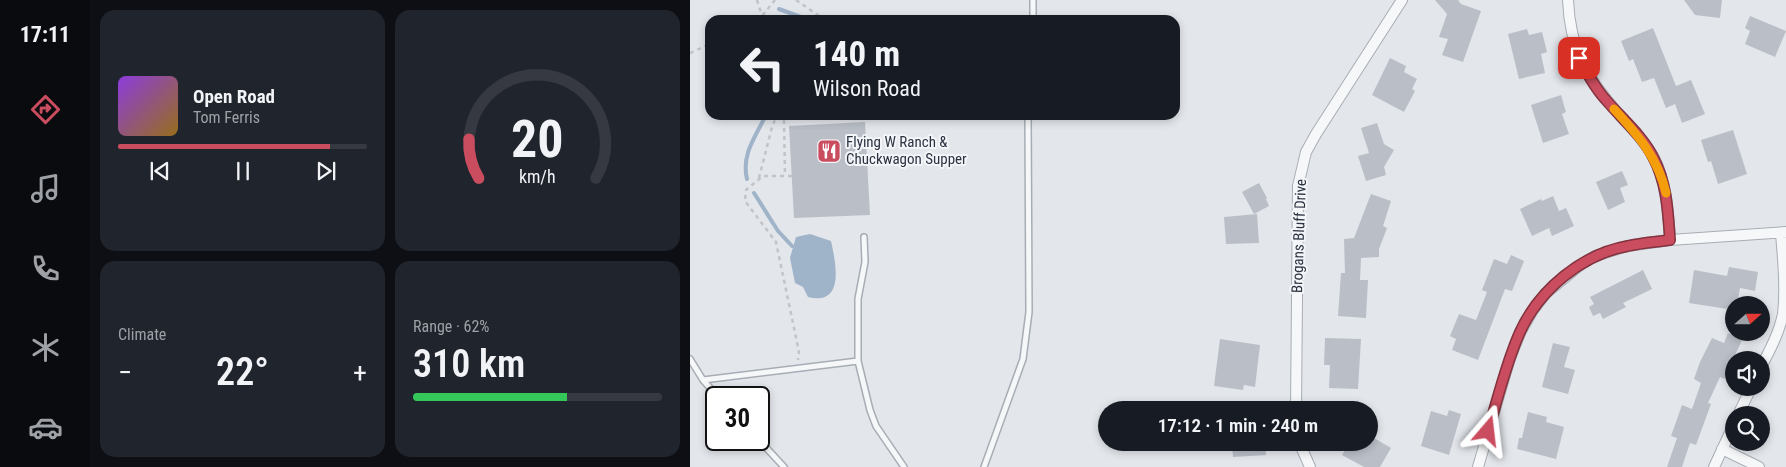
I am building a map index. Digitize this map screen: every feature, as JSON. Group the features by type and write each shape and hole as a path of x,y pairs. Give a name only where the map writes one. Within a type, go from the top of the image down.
{"street":[{"name":"Brogans Bluff Drive","path":"1296,401 1297,210 1301,170 1306,152 1316,134 1402,0"},
{"path":"1568,0 1574,44 1586,71 1605,99 1635,132 1654,158 1665,188 1668,203 1670,240"},
{"path":"1478,467 1510,358 1520,331 1546,294 1563,278 1595,256 1627,246 1670,240 1784,232 1786,293 1784,313 1779,330 1769,351"},
{"path":"1714,467 1725,442"},
{"path":"1722,448 1759,467"},
{"path":"1302,451 1310,467"}],"lane":[{"path":"1033,0 1033,15"},
{"path":"984,467 1023,359 1029,312 1028,120"},
{"path":"864,237 865,262 858,299 858,362 876,426 904,467"},
{"path":"690,359 708,386"},
{"path":"703,380 858,362"},
{"path":"769,451 784,467"}],"path":[{"path":"757,0 762,15"},
{"path":"763,15 775,0"},
{"path":"796,0 818,15"},
{"path":"690,53 705,46"},
{"path":"758,180 775,120"},
{"path":"784,120 784,176"},
{"path":"792,176 763,176 746,190 745,201 776,242 799,352 797,369"}],"water":[{"path":"810,234 831,241 835,261 836,271 833,289 828,295 820,298 808,297 803,287 795,283 790,258 796,237"}],"building":[{"path":"1435,0 1458,0 1461,4 1481,11 1463,62 1442,55 1448,39 1439,37 1447,14"},
{"path":"1684,0 1722,0 1720,18 1695,15"},
{"path":"1750,16 1786,31 1775,57 1745,44 1750,31 1745,28"},
{"path":"1653,28 1676,86 1691,80 1705,114 1682,123 1675,104 1666,108 1654,78 1642,82 1633,59 1629,61 1621,41"},
{"path":"1527,29 1529,35 1542,32 1547,52 1541,54 1545,73 1519,79 1508,34"},
{"path":"1390,58 1406,66 1404,72 1417,79 1412,89 1415,91 1404,112 1372,95"},
{"path":"1561,95 1566,112 1562,114 1569,134 1543,143 1531,105"},
{"name":"Flying W Ranch & Chuckwagon Supper","path":"865,122 870,215 794,218 789,126"},
{"path":"1377,123 1384,144 1394,150 1384,167 1386,175 1366,181 1358,156 1369,153 1361,128"},
{"path":"1733,130 1747,174 1718,184 1711,161 1708,162 1701,140"},
{"path":"1622,171 1628,185 1620,188 1625,202 1608,210 1596,182"},
{"path":"1259,183 1269,206 1254,214 1242,192"},
{"path":"1371,194 1391,201 1383,226 1387,228 1379,249 1379,257 1361,258 1360,280 1368,280 1366,318 1338,316 1341,273 1345,273 1344,239 1354,238"},
{"path":"1553,196 1559,211 1566,208 1574,226 1552,236 1549,228 1532,236 1520,209 1541,199 1542,201"},
{"path":"1257,214 1259,243 1226,244 1224,217"},
{"path":"1511,255 1524,261 1512,291 1505,289 1478,360 1452,350 1456,339 1450,336 1459,314 1476,320 1487,292 1482,290 1494,259 1507,264"},
{"path":"1729,267 1758,272 1755,291 1740,288 1739,296 1725,296 1725,309 1689,303 1694,270 1727,276"},
{"path":"1643,270 1652,289 1623,303 1626,307 1603,319 1600,313 1593,316 1589,307 1594,304 1590,297"},
{"path":"1325,338 1361,339 1358,389 1329,388 1330,365 1324,365"},
{"path":"1712,338 1724,343 1725,340 1742,341 1737,351 1725,351 1725,377 1724,379 1720,377 1708,403 1711,404 1696,445 1690,443 1682,467 1667,467 1677,438 1671,436 1682,405 1692,409 1701,383 1694,379 1700,362"},
{"path":"1220,339 1260,345 1255,387 1244,385 1243,390 1214,386"},
{"path":"1553,343 1570,347 1564,367 1575,370 1568,394 1542,387"},
{"path":"1449,410 1461,414 1449,455 1421,446 1431,411 1447,416"},
{"path":"1528,412 1547,417 1546,422 1564,427 1556,459 1517,449 1519,438 1522,438"},
{"path":"1378,440 1391,448 1380,467 1364,467 1342,455 1344,451 1378,451"},
{"path":"1233,451 1266,451 1266,455 1233,457"}],"waterway":[{"path":"779,9 795,15"},
{"path":"747,179 746,161 748,153 763,120"},
{"path":"754,193 778,231 792,246"}],"slow traffic":[{"path":"1614,109 1635,132 1654,158 1666,193"}],"place":[{"name":"Flying W Ranch & Chuckwagon Supper","path":"829,151"}],"route":[{"path":"1488,431 1520,331 1546,294 1563,278 1595,256 1627,246 1670,240 1668,203 1665,188 1654,158 1635,132 1605,99 1579,58"}]}
